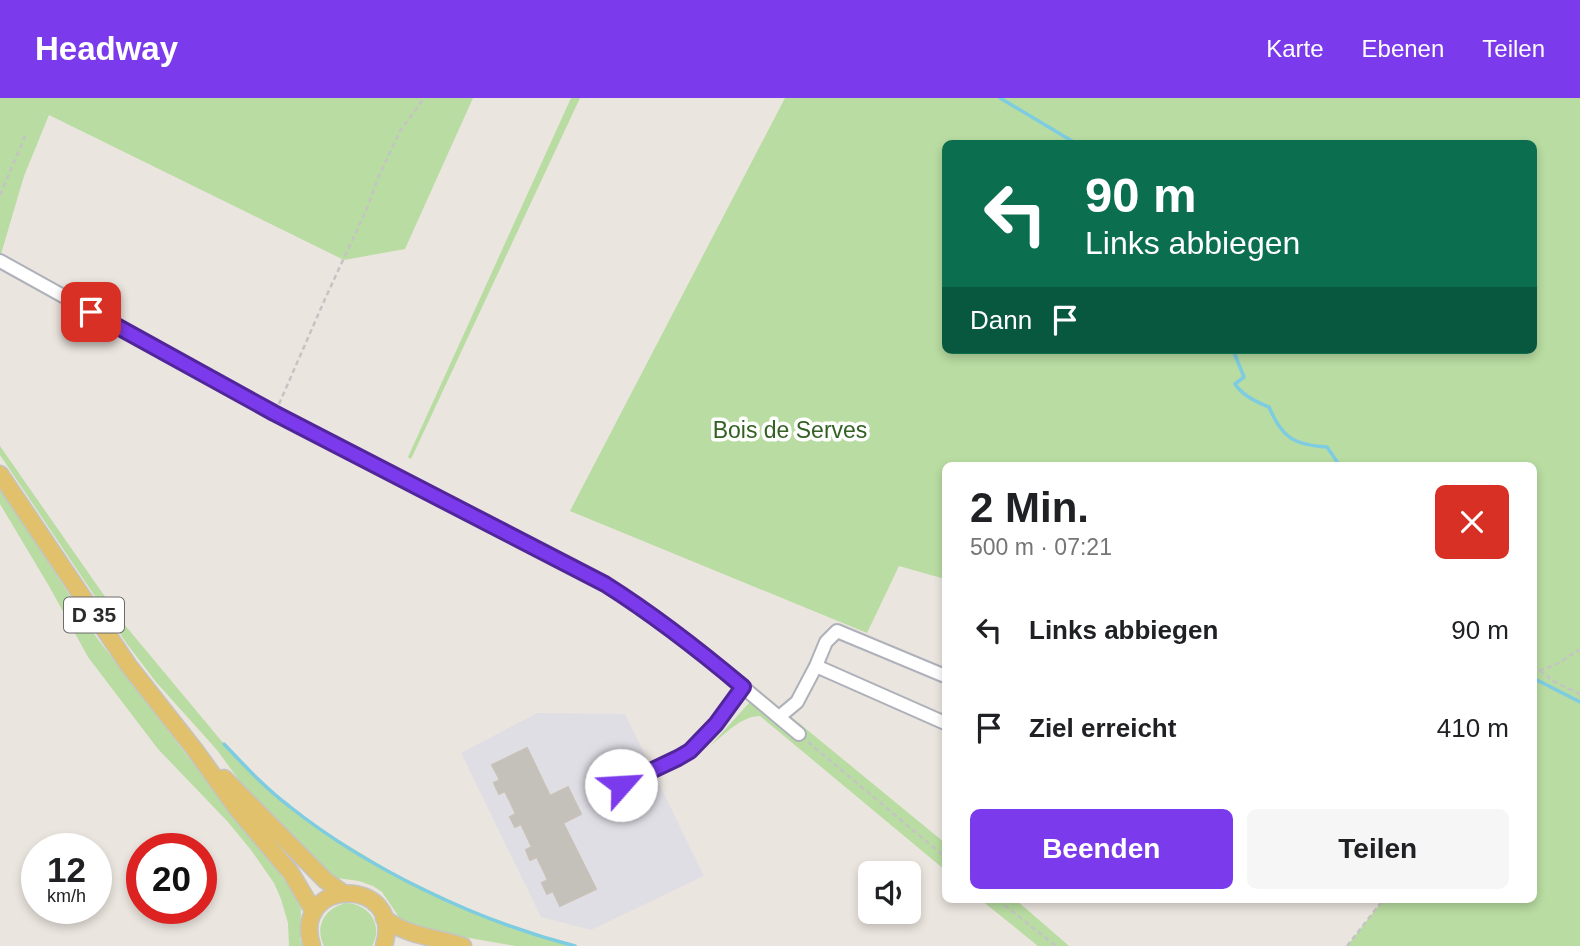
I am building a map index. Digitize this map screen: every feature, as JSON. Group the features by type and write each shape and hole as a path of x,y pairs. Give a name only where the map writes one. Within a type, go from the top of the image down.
{"main road":[{"name":"D 35","path":"0,474 129,666 195,750 237,810 291,873 314,912"},
{"name":"D 35","path":"195,750 325,880 343,893"},
{"path":"312,946 309,928 314,912 326,899 343,893 358,894 377,905 384,918 387,934 384,946"},
{"path":"384,918 412,934 463,946"}],"lane":[{"path":"0,261 274,413 605,584 668,627 799,734"},
{"path":"779,717 797,702 826,642 837,631 942,675"},
{"path":"816,666 942,722"},
{"path":"621,785 690,751 716,724 743,687"}],"path":[{"path":"274,413 400,131 424,98"},
{"path":"0,195 26,134"},
{"path":"1539,671 1580,650"},
{"path":"1539,671 1580,694"},
{"path":"799,734 942,854"},
{"path":"1002,903 1055,946"},
{"path":"1347,946 1382,903"}],"shaded area":[{"path":"537,713 625,714 704,876 591,930 541,917 461,753"}],"green space":[{"path":"0,98 473,98 405,249 344,260 49,115 24,176 1,254"},
{"path":"571,98 580,98 411,459 408,457"},
{"name":"Bois de Serves","path":"785,98 1580,98 1580,946 1347,946 1381,903 1537,903 1537,462 942,462 942,578 899,566 867,633 570,511"},
{"path":"0,446 124,624 224,744 265,786 319,828 395,874 479,914 575,946 516,946 410,925 399,917 382,892 373,886 337,878 328,871 244,787 217,750 156,682 127,644 0,455"},
{"path":"0,487 97,638 298,899 301,910 300,939 303,946 289,946 288,923 281,899 274,883 251,850 158,749 88,657 0,504"},
{"path":"760,691 942,841 942,868 760,716 746,719 710,746"},
{"path":"346,903 361,907 372,917 376,931 372,946 324,946 320,932 323,919 332,909"},
{"path":"985,903 1019,903 1069,946 1038,946"}],"building":[{"path":"527,748 550,796 568,787 581,814 563,823 596,889 560,906 553,891 547,894 542,883 548,880 537,857 530,860 526,850 532,847 521,824 515,827 510,817 516,814 505,791 499,794 494,783 500,780 492,765"}],"waterway":[{"path":"1000,98 1070,140"},
{"path":"1235,354 1244,377 1235,384 1241,392 1269,407 1279,426 1290,438 1327,447 1337,462"},
{"path":"1537,680 1580,702"},
{"path":"224,744 289,806 353,851 462,907 575,946"}],"route":[{"path":"91,312 274,413 605,584 668,627 743,687 716,724 690,751 621,785"}]}
